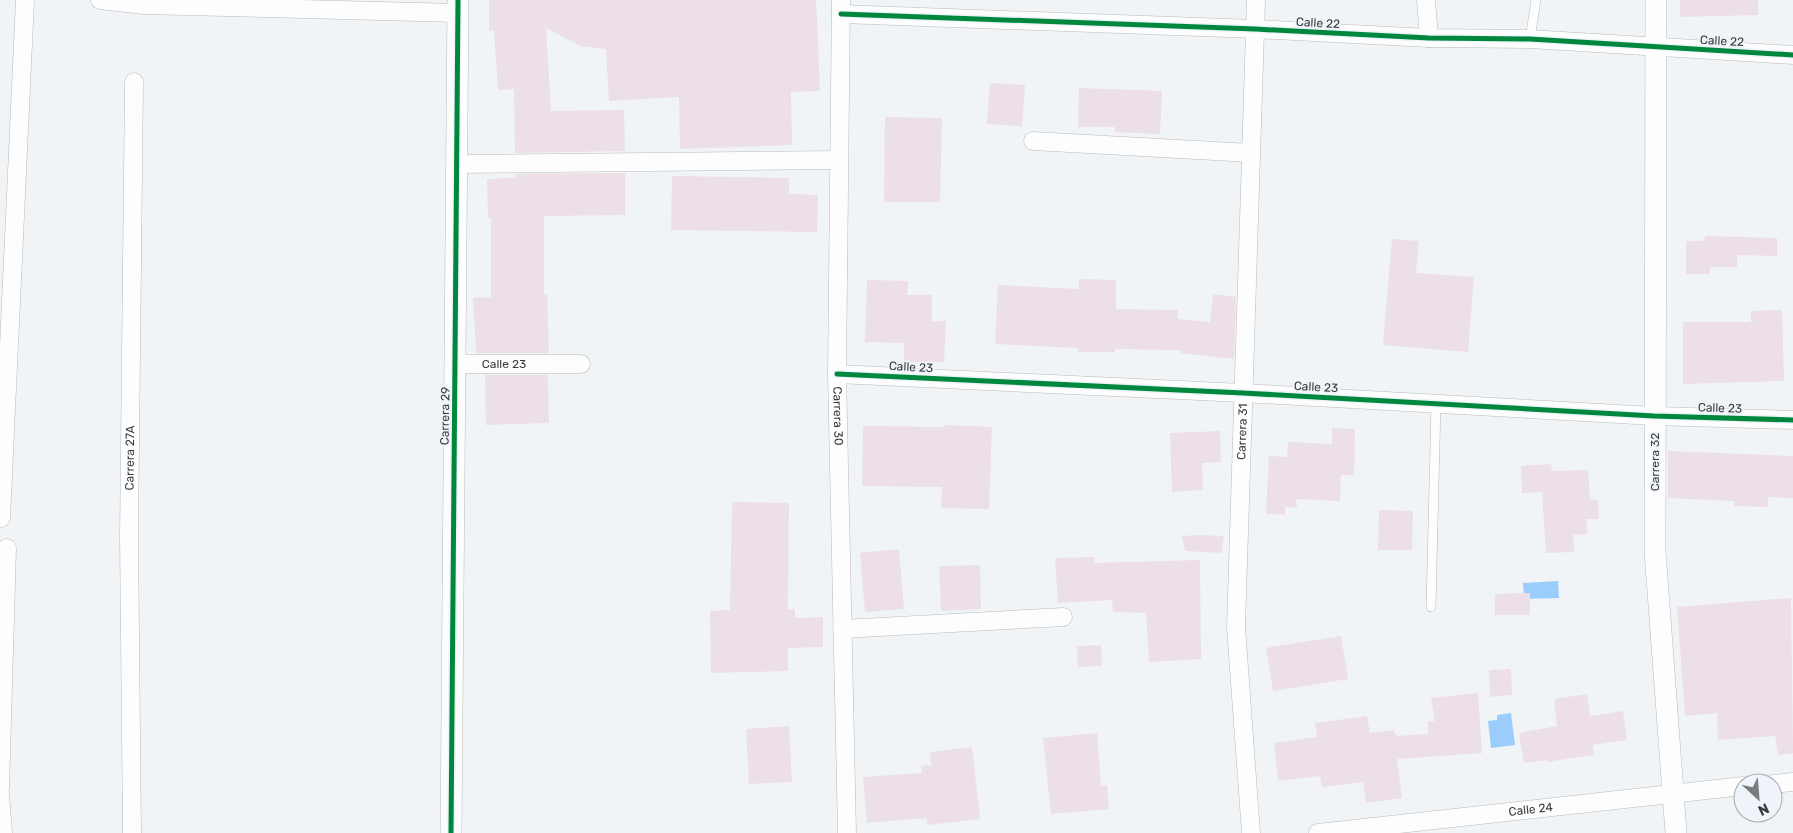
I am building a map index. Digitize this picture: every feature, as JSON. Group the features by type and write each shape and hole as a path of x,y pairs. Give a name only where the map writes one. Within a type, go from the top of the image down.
{"street":[{"path":"1,518 7,219 25,0"},
{"path":"100,0 458,6"},
{"name":"Carrera 31","path":"1251,833 1236,627 1256,0"},
{"path":"1426,0 1429,38"},
{"name":"Carrera 32","path":"1656,0 1655,551 1676,833"},
{"name":"Carrera 29","path":"451,833 458,6"},
{"name":"Calle 22","path":"841,7 1429,38 1530,39 1656,48 1793,54"},
{"name":"Carrera 30","path":"841,7 837,374 847,833"},
{"name":"Carrera 27A","path":"132,833 129,537 134,82"},
{"path":"1033,141 1251,153"},
{"path":"457,164 838,160"},
{"name":"Calle 23","path":"456,364 581,364"},
{"name":"Calle 23","path":"837,374 1243,393 1654,416 1793,420"},
{"path":"0,789 7,548"},
{"path":"842,629 1063,617"},
{"name":"Calle 24","path":"1318,833 1673,792 1733,787"},
{"path":"0,796 3,833"}],"lane":[{"path":"1530,39 1536,0"},
{"path":"1431,607 1436,404"}],"water":[{"path":"1558,581 1559,598 1524,599 1523,583"},
{"path":"1511,713 1515,745 1491,748 1488,721 1497,720 1497,715"}],"building":[{"path":"489,0 816,0 820,91 791,92 792,145 680,149 679,97 609,101 606,49 580,46 546,28 551,111 624,110 625,151 515,153 514,89 498,90 494,31 489,31"},
{"path":"1680,0 1758,0 1758,15 1680,17"},
{"path":"990,83 1025,85 1022,126 987,124"},
{"path":"1079,88 1162,91 1160,134 1115,132 1115,127 1078,127"},
{"path":"885,117 942,118 940,202 884,202"},
{"path":"625,173 625,215 544,216 544,295 547,294 549,353 476,353 473,298 491,297 491,218 488,218 487,179 515,178 515,174"},
{"path":"672,176 789,178 789,194 818,195 817,232 671,230"},
{"path":"1706,236 1777,238 1777,256 1737,255 1737,267 1710,267 1710,274 1686,274 1686,241 1703,241"},
{"path":"1392,239 1419,241 1416,273 1474,277 1468,352 1383,345"},
{"path":"1079,279 1116,280 1116,309 1178,310 1178,319 1210,322 1213,294 1236,297 1234,359 1181,353 1181,350 1115,349 1115,352 1078,352 1078,348 995,344 998,285 1079,289"},
{"path":"867,280 908,281 907,295 932,295 932,321 946,321 944,362 904,362 904,343 865,342"},
{"path":"1782,310 1784,381 1683,384 1683,322 1751,322 1751,311"},
{"path":"485,375 548,375 549,423 486,425"},
{"path":"944,425 992,427 989,509 941,508 942,487 862,486 863,426 944,427"},
{"path":"1332,428 1355,429 1354,475 1341,475 1340,501 1296,499 1297,508 1285,507 1285,515 1266,514 1269,456 1287,457 1288,442 1332,444"},
{"path":"1220,431 1221,462 1202,463 1203,490 1172,492 1170,433"},
{"path":"1668,451 1793,456 1793,498 1768,497 1768,507 1734,506 1734,501 1668,498"},
{"path":"1551,464 1552,471 1588,470 1590,499 1598,500 1599,519 1586,519 1587,534 1573,535 1574,552 1546,553 1542,492 1522,493 1521,466"},
{"path":"732,502 789,503 788,609 795,609 795,618 823,617 823,647 788,648 788,671 711,673 710,611 730,610"},
{"path":"1379,510 1413,511 1412,550 1378,550"},
{"path":"1182,536 1224,536 1221,553 1185,551"},
{"path":"899,549 904,609 865,612 860,553"},
{"path":"1094,557 1094,563 1200,560 1201,659 1149,662 1146,613 1113,612 1112,600 1058,603 1055,558"},
{"path":"980,565 981,609 941,611 939,566"},
{"path":"1530,593 1530,615 1495,615 1495,594"},
{"path":"1791,598 1793,753 1778,755 1775,736 1718,740 1717,713 1685,716 1677,607"},
{"path":"1341,636 1348,679 1273,691 1266,648"},
{"path":"1101,645 1102,666 1078,667 1077,646"},
{"path":"1511,669 1512,695 1490,697 1489,670"},
{"path":"1478,693 1482,753 1397,759 1402,798 1366,803 1363,782 1322,787 1320,776 1278,781 1274,743 1317,737 1315,723 1367,716 1370,733 1393,730 1396,736 1428,734 1428,721 1435,721 1431,698"},
{"path":"1587,694 1590,716 1623,711 1627,740 1593,745 1594,755 1547,762 1547,760 1524,763 1519,733 1557,726 1554,699"},
{"path":"789,726 792,782 749,784 746,729"},
{"path":"1097,733 1101,786 1107,785 1109,809 1051,814 1043,738"},
{"path":"972,747 980,819 927,825 927,818 867,823 863,777 922,773 921,766 931,765 930,752"}],"cycle path":[{"path":"451,833 458,0"},
{"path":"841,14 1255,29 1429,38 1530,39 1793,55"},
{"path":"837,374 1243,393 1654,416 1793,420"}]}
